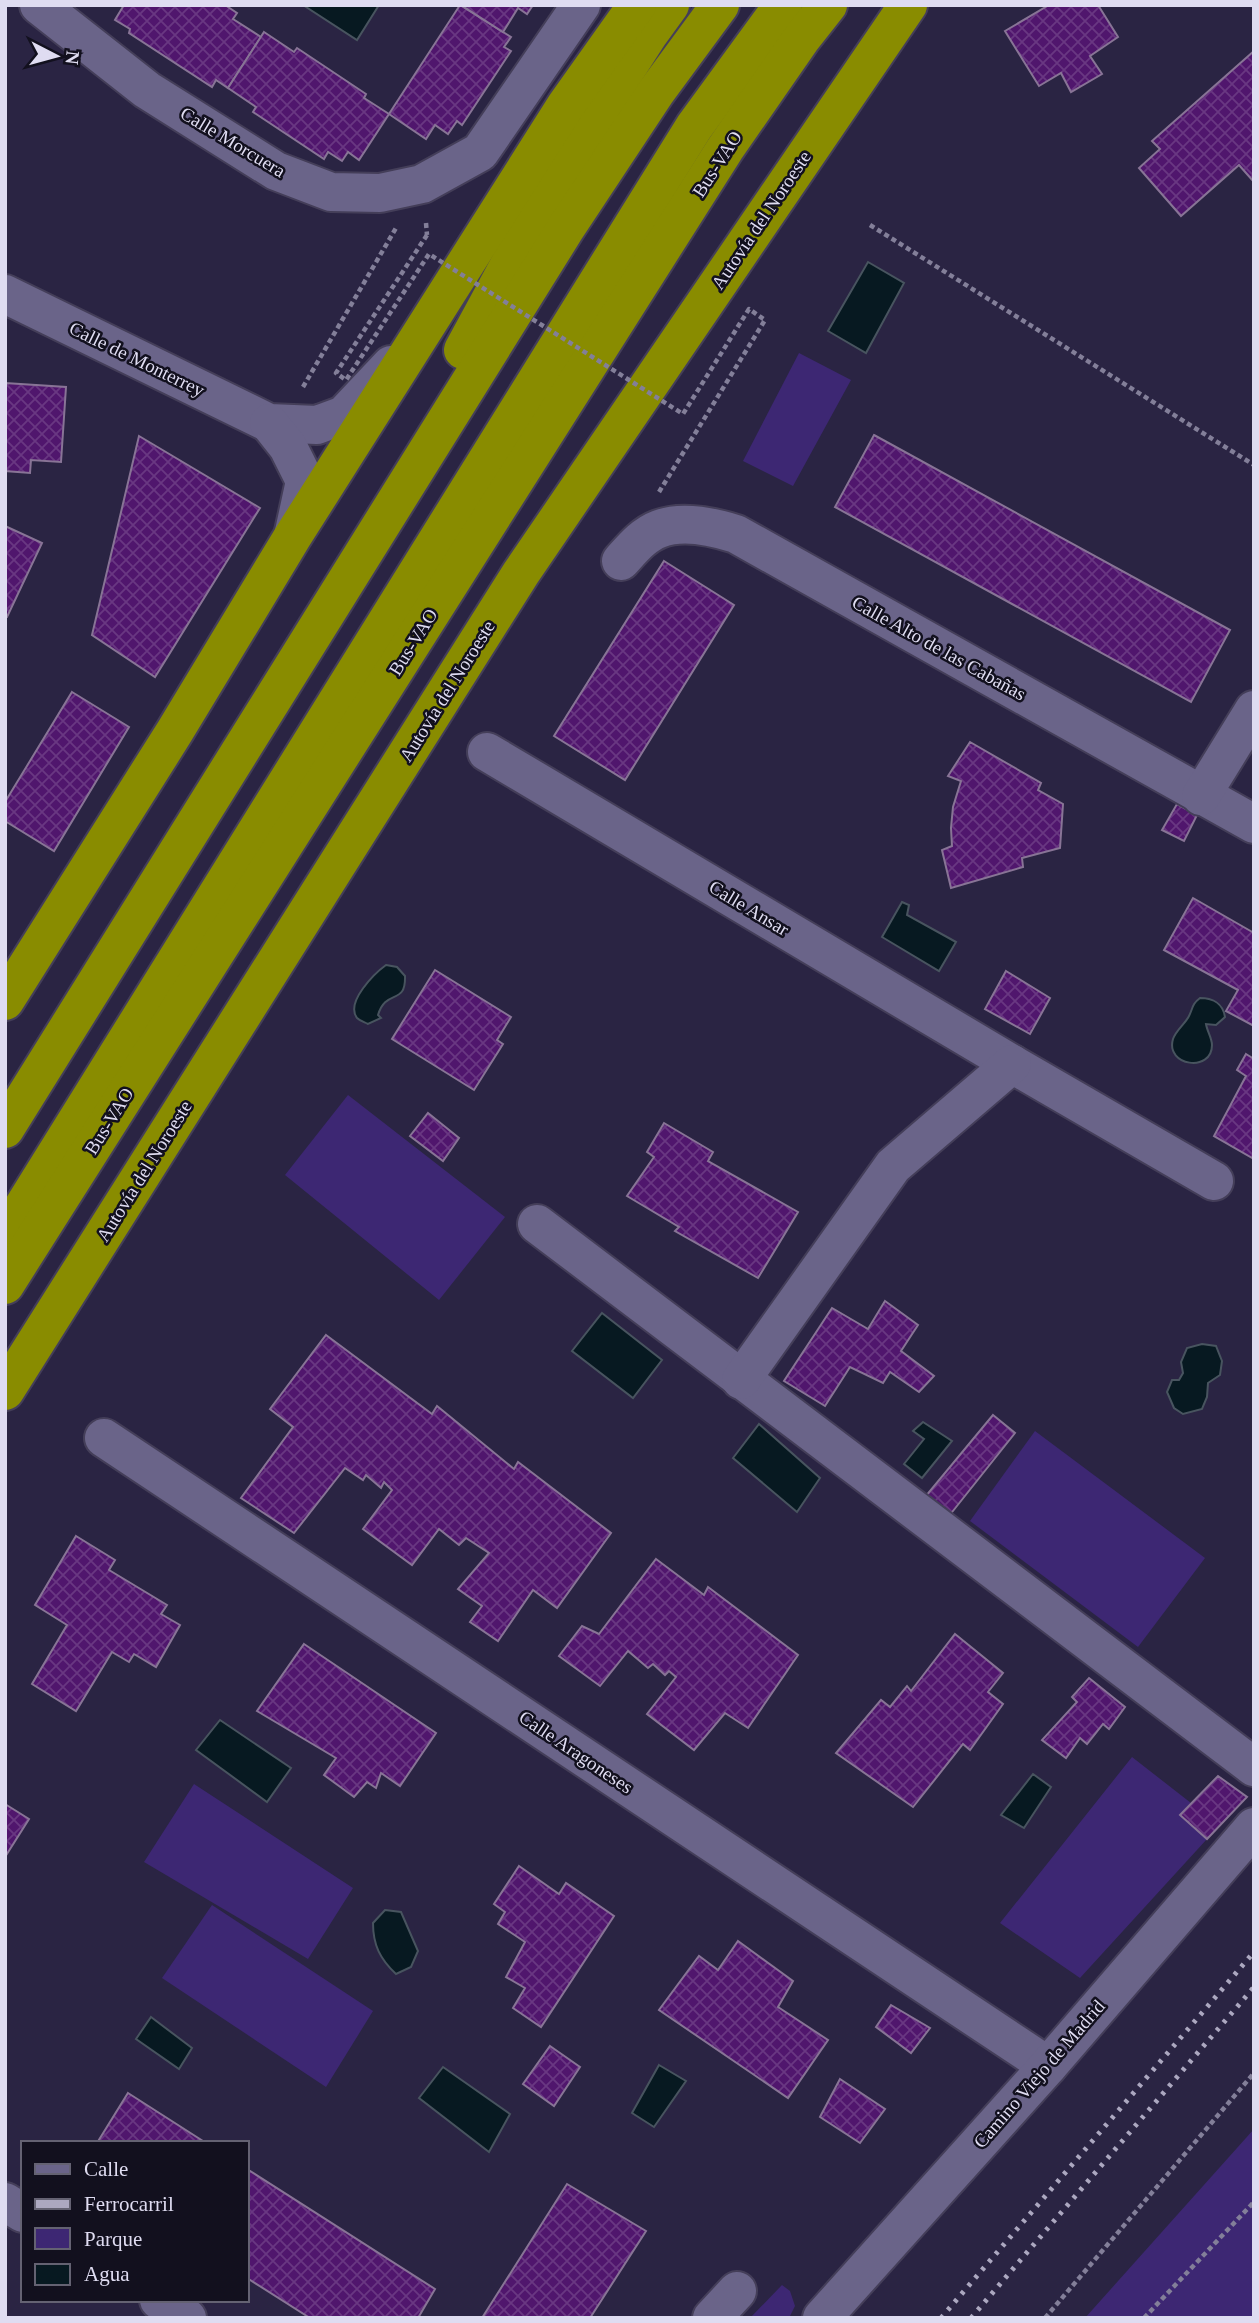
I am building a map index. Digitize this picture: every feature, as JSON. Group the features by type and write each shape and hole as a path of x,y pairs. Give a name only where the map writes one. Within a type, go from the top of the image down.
{"highway":[{"path":"5,1001 176,731 293,536 566,105 637,5"},
{"path":"290,673 554,182 670,5"},
{"path":"5,1129 566,228 656,92 720,5"},
{"path":"5,1236 694,127 783,5"},
{"name":"Bus-VAO","path":"5,1285 725,149 828,5"},
{"name":"Autovía del Noroeste","path":"5,1391 521,573 908,5"}],"street":[{"name":"Calle Morcuera","path":"39,5 147,90 276,171 331,192 380,193 422,184 480,152 581,5"},
{"name":"Calle de Monterrey","path":"5,294 269,423 317,425 344,415 425,331"},
{"name":"Calle de Monterrey","path":"269,423 288,447 305,481 293,536"},
{"name":"Calle Alto de las Cabañas","path":"621,561 637,543 660,528 693,525 736,534 1254,824"},
{"path":"1201,796 1254,710"},
{"name":"Calle Ansar","path":"487,752 1214,1181"},
{"path":"741,1380 893,1166 1012,1064"},
{"path":"537,1224 1254,1767"},
{"name":"Calle Aragoneses","path":"104,1438 1048,2066"},
{"name":"Camino Viejo de Madrid","path":"822,2318 1048,2066 1254,1827"},
{"path":"5,2202 21,2212"},
{"path":"162,2302 187,2318"}],"path":[{"path":"422,184 427,235 336,373 346,380 429,254 683,414 749,309 765,320 659,492"},
{"path":"269,423 301,391 422,184"},
{"path":"870,225 1254,465"},
{"path":"1045,2318 1254,2073"},
{"path":"1144,2318 1254,2202"}],"green space":[{"path":"799,353 851,380 793,486 743,461"},
{"path":"348,1095 505,1217 439,1300 285,1175"},
{"path":"1035,1431 1205,1558 1138,1647 970,1521"},
{"path":"1132,1757 1191,1803 1180,1815 1207,1839 1080,1978 1000,1923"},
{"path":"194,1784 353,1888 308,1959 144,1862"},
{"path":"212,1905 373,2011 326,2087 162,1978"},
{"path":"1254,2129 1254,2318 1085,2318"},
{"path":"782,2285 790,2291 795,2306 789,2318 750,2318"}],"water":[{"path":"303,5 379,5 357,40"},
{"path":"868,262 904,283 866,353 828,331"},
{"path":"902,902 909,905 907,915 956,942 939,971 882,937"},
{"path":"386,965 397,967 405,976 404,985 399,994 381,1007 378,1015 381,1018 368,1024 357,1018 355,1004 363,988"},
{"path":"1200,998 1216,1002 1225,1017 1216,1025 1206,1024 1212,1042 1210,1054 1205,1060 1190,1063 1176,1055 1172,1048 1173,1039"},
{"path":"602,1313 662,1360 633,1398 572,1351"},
{"path":"1202,1344 1216,1346 1222,1361 1220,1375 1208,1383 1207,1397 1202,1409 1183,1414 1174,1408 1167,1392 1172,1380 1179,1380 1183,1373 1181,1362 1187,1348"},
{"path":"923,1422 952,1441 922,1478 904,1464 924,1439 913,1431"},
{"path":"759,1424 820,1478 797,1512 733,1458"},
{"path":"220,1720 291,1768 267,1802 196,1750"},
{"path":"1033,1774 1051,1787 1024,1828 1001,1815"},
{"path":"385,1910 401,1912 418,1951 411,1967 396,1974 382,1957 374,1938 373,1923"},
{"path":"151,2017 192,2048 179,2069 136,2039"},
{"path":"659,2065 686,2081 654,2127 632,2113"},
{"path":"443,2067 510,2114 489,2152 419,2098"}],"building":[{"path":"124,5 225,5 237,13 233,19 261,37 228,88 216,80 212,87 129,33 130,29 115,20"},
{"path":"460,5 511,37 504,47 511,51 462,125 457,121 448,134 435,125 426,139 389,114"},
{"path":"461,5 533,5 527,14 518,8 503,32"},
{"path":"1049,5 1098,5 1118,37 1090,56 1102,74 1071,92 1061,73 1039,86 1005,31"},
{"path":"264,32 294,52 297,48 366,94 364,98 389,114 359,160 348,152 342,161 328,152 324,159 253,112 256,107 228,88"},
{"path":"1254,51 1254,182 1239,165 1181,216 1139,168 1160,149 1152,141"},
{"path":"5,383 66,387 61,462 31,460 30,473 5,471"},
{"path":"874,435 1230,630 1191,702 835,507"},
{"path":"139,436 260,508 155,677 92,635"},
{"path":"5,526 42,543 7,617 5,617"},
{"path":"664,561 734,605 625,780 554,736"},
{"path":"72,692 129,727 54,851 5,821 5,802"},
{"path":"970,742 1041,783 1038,790 1063,804 1060,848 1022,858 1023,867 951,888 942,850 952,846 953,807 961,781 948,776"},
{"path":"1177,804 1197,815 1184,841 1162,830"},
{"path":"1193,898 1254,933 1254,1026 1226,1011 1238,990 1164,950"},
{"path":"435,970 511,1017 497,1040 503,1044 474,1090 392,1039"},
{"path":"1006,971 1050,998 1030,1034 985,1009"},
{"path":"1246,1054 1254,1059 1254,1159 1214,1136 1246,1076 1237,1070"},
{"path":"428,1113 459,1138 443,1161 410,1136"},
{"path":"664,1123 713,1152 708,1161 798,1212 758,1278 675,1231 679,1227 627,1196 654,1157 647,1152"},
{"path":"885,1301 918,1325 901,1351 934,1376 919,1392 890,1372 883,1383 850,1367 825,1406 784,1381 832,1308 868,1329"},
{"path":"326,1335 432,1414 437,1406 514,1469 518,1462 611,1533 557,1608 533,1590 498,1641 470,1622 482,1606 458,1589 489,1553 466,1538 459,1545 439,1529 412,1565 363,1529 392,1490 384,1482 381,1488 366,1475 363,1480 345,1468 294,1533 241,1498 293,1427 270,1409"},
{"path":"993,1415 1015,1433 945,1521 920,1503"},
{"path":"76,1536 115,1560 109,1570 167,1605 161,1614 180,1625 156,1667 134,1654 129,1662 112,1652 76,1711 32,1684 67,1625 35,1605"},
{"path":"656,1559 704,1595 708,1587 798,1655 748,1728 725,1713 694,1750 647,1714 676,1677 669,1671 665,1675 653,1664 648,1668 628,1651 600,1686 559,1656 582,1626 599,1634"},
{"path":"955,1634 1003,1673 988,1692 1003,1704 970,1750 963,1744 913,1807 836,1753 881,1700 890,1707 907,1686 911,1691"},
{"path":"304,1644 436,1733 400,1786 381,1773 376,1788 367,1782 354,1797 324,1775 336,1758 257,1711"},
{"path":"1089,1678 1125,1707 1109,1729 1103,1724 1087,1744 1080,1738 1066,1758 1042,1740 1077,1702 1072,1697"},
{"path":"1218,1776 1247,1797 1207,1839 1180,1815"},
{"path":"5,1804 29,1819 5,1857"},
{"path":"519,1866 559,1894 566,1883 614,1916 541,2027 513,2008 525,1988 506,1977 525,1942 498,1924 505,1912 494,1904"},
{"path":"738,1941 793,1981 778,2007 828,2040 788,2098 659,2010 699,1956 718,1970"},
{"path":"891,2005 930,2028 911,2053 876,2027"},
{"path":"550,2046 580,2067 554,2106 523,2084"},
{"path":"840,2079 885,2109 860,2143 820,2117"},
{"path":"128,2093 203,2141 98,2141"},
{"path":"248,2170 435,2289 418,2318 310,2318 248,2279"},
{"path":"567,2184 646,2231 590,2318 482,2318"}],"railway":[{"path":"941,2318 1254,1952"},
{"path":"971,2318 1254,1987"}]}
